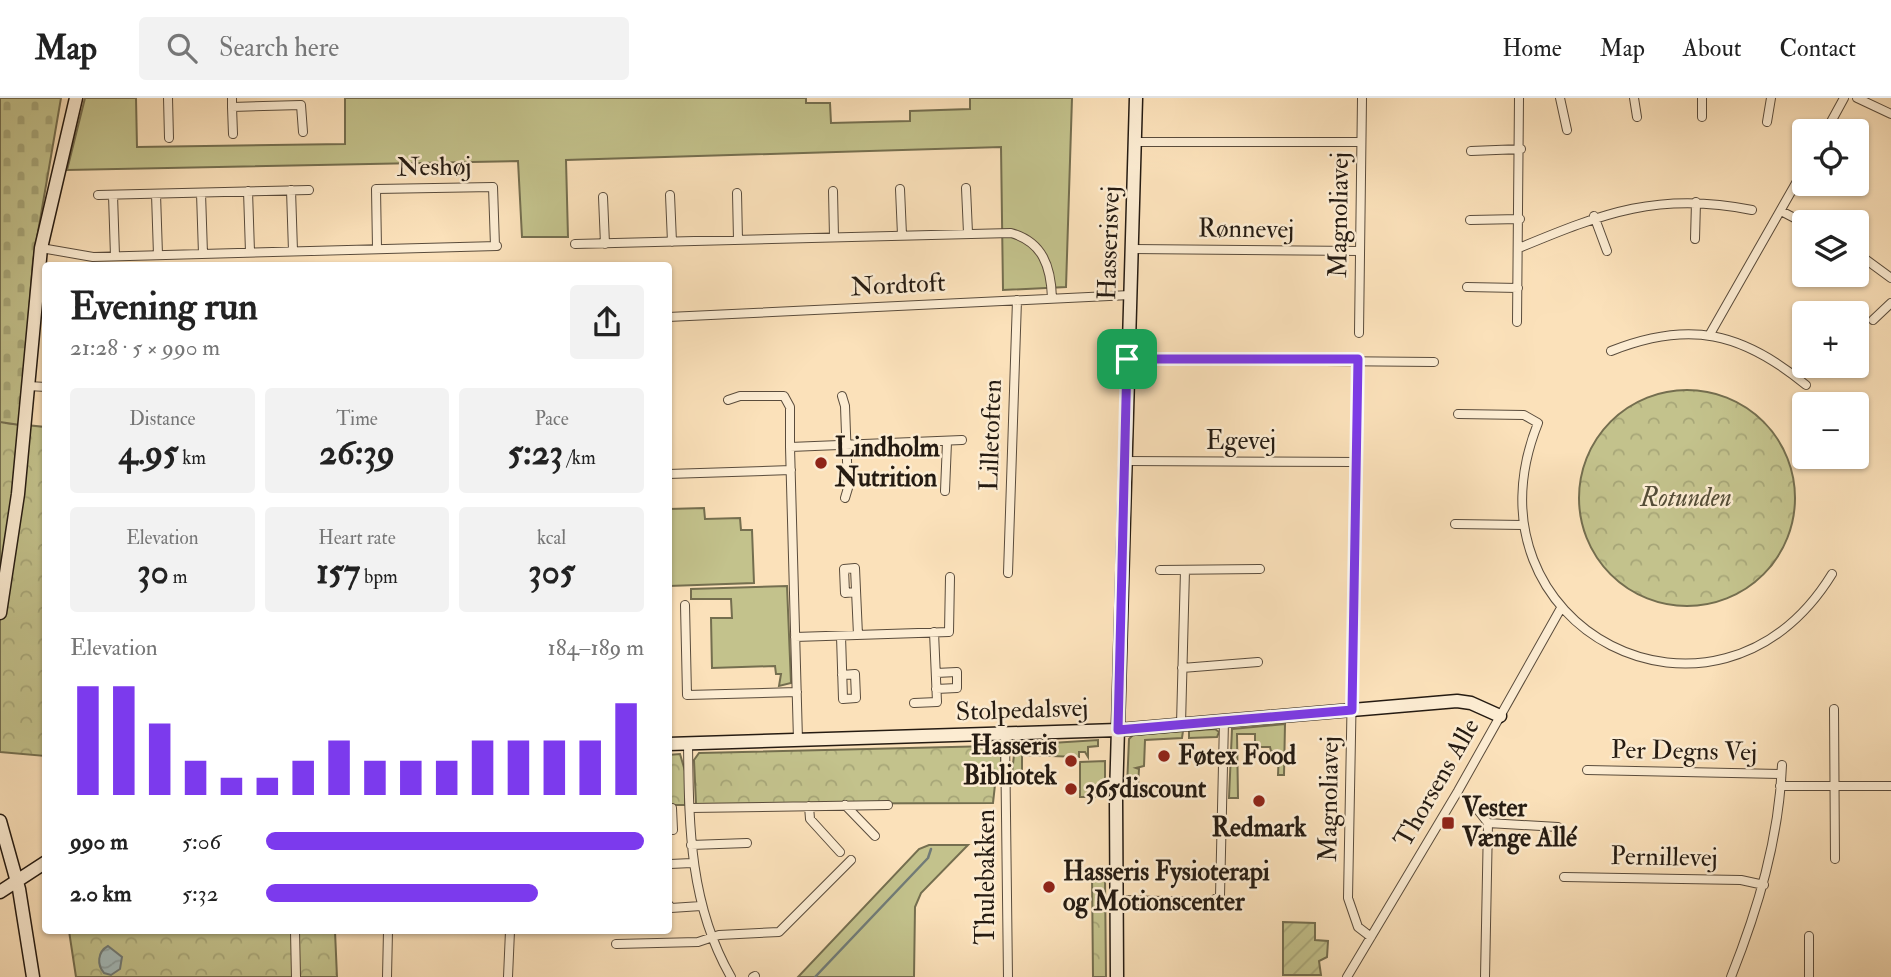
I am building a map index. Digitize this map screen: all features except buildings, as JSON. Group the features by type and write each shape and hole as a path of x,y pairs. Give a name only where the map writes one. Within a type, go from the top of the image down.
{"street":[{"path":"0,612 3,578 18,494 28,386 39,319 41,248 76,98"},
{"path":"168,98 169,138"},
{"name":"Hasserisvej","path":"1117,977 1118,730 1136,98"},
{"name":"Magnoliavej","path":"1359,333 1362,98"},
{"path":"1517,322 1521,149 1519,98"},
{"path":"1560,98 1567,130"},
{"path":"1634,98 1637,117"},
{"path":"1702,98 1702,117"},
{"path":"1767,122 1772,98"},
{"path":"1833,119 1844,98"},
{"path":"1857,98 1891,114"},
{"path":"233,134 232,102 287,102 301,105 303,132"},
{"path":"1135,142 1361,142"},
{"path":"1471,151 1521,149"},
{"name":"Neshøj","path":"41,248 83,256 115,256 496,246 493,187 376,189 377,248"},
{"path":"966,188 968,233"},
{"path":"900,189 902,235"},
{"path":"291,190 293,251"},
{"path":"98,195 309,190"},
{"path":"248,191 250,252"},
{"path":"833,191 834,237"},
{"path":"1710,334 1792,191"},
{"path":"201,192 203,254"},
{"path":"737,193 738,240"},
{"path":"156,194 158,255"},
{"path":"113,195 115,256"},
{"path":"670,195 672,242"},
{"path":"603,197 605,244"},
{"path":"1519,248 1594,216 1629,207 1696,202 1752,210"},
{"path":"1695,239 1696,202"},
{"path":"1781,211 1792,217"},
{"path":"1594,216 1606,251"},
{"path":"1470,220 1520,219"},
{"path":"575,244 1011,233 1029,241 1040,251 1048,265 1052,298"},
{"name":"Rønnevej","path":"1132,249 1360,251"},
{"path":"1869,262 1891,278"},
{"path":"1467,287 1518,288"},
{"name":"Nordtoft","path":"672,317 1130,295"},
{"name":"Lilletoften","path":"1007,573 1017,300"},
{"path":"1873,320 1891,303"},
{"path":"1611,351 1664,335 1710,334 1761,352 1806,385"},
{"path":"1127,359 1358,359 1434,362"},
{"name":"Magnoliavej","path":"1358,359 1348,898 1358,927 1371,937"},
{"path":"28,386 42,387"},
{"path":"728,400 740,396 784,396 790,407 798,740"},
{"path":"842,396 845,406 848,488 845,498"},
{"path":"1458,414 1524,415 1538,423 1523,467 1521,497 1523,525 1540,576 1561,608 1583,629 1632,655 1690,664 1749,651 1776,636 1814,603 1832,574"},
{"path":"790,447 961,440"},
{"path":"945,491 947,442"},
{"name":"Egevej","path":"1125,461 1357,463"},
{"path":"672,474 791,470"},
{"path":"1455,524 1523,525"},
{"path":"1160,570 1260,569"},
{"path":"1181,724 1185,570"},
{"path":"795,637 949,632 950,577"},
{"path":"856,592 858,635"},
{"path":"685,605 687,695 797,692"},
{"name":"Thorsens Alle","path":"1347,977 1561,608"},
{"path":"915,703 937,702 934,632"},
{"path":"841,636 842,675"},
{"path":"1182,668 1258,662"},
{"path":"936,673 957,672 957,688 936,689"},
{"name":"Stolpedalsvej","path":"672,744 1118,730 1457,701 1471,703 1500,716"},
{"path":"1834,709 1835,859"},
{"path":"1116,900 1210,902 1220,896 1224,721"},
{"name":"Thulebakken","path":"1005,734 1008,977"},
{"path":"688,743 692,863 711,938 731,977"},
{"name":"Per Degns Vej","path":"1587,770 1782,770 1780,786"},
{"path":"1731,977 1764,885 1780,786 1891,786"},
{"path":"1470,800 1488,823 1485,977"},
{"path":"845,805 875,836"},
{"path":"690,808 888,805"},
{"path":"809,806 810,819 840,852"},
{"path":"0,821 16,881 33,977"},
{"path":"1488,823 1558,827"},
{"path":"672,830 690,830"},
{"path":"691,845 747,843"},
{"path":"616,944 698,942 711,938 779,932 851,859"},
{"path":"672,864 692,863"},
{"path":"0,892 42,865"},
{"name":"Pernillevej","path":"1564,877 1741,880 1764,885"},
{"path":"672,908 701,906"},
{"path":"295,934 296,977"},
{"path":"387,977 388,934"},
{"path":"508,977 510,934"},
{"path":"1809,936 1809,977"}],"green space":[{"path":"0,98 61,98 33,261 20,425 0,422"},
{"path":"85,98 136,98 137,147 345,144 345,98 806,98 806,103 830,103 831,123 910,121 910,111 970,109 970,98 1072,98 1066,287 1003,290 1001,147 566,160 568,237 522,237 518,161 67,170"},
{"name":"Rotunden","path":"1687,390 1728,398 1764,421 1787,457 1795,498 1787,539 1764,575 1728,598 1687,606 1646,598 1610,575 1587,539 1579,498 1587,457 1610,421 1646,398"},
{"path":"0,416 6,423 42,427 42,756 0,752"},
{"path":"704,508 705,519 740,518 741,530 752,530 754,583 672,586 672,509"},
{"path":"787,586 791,683 779,686 781,674 776,674 775,666 712,668 711,618 732,618 731,599 691,599 691,589"},
{"path":"1285,724 1284,775 1278,775 1279,751 1271,751 1270,747 1255,747 1255,734 1237,734 1238,798 1229,798 1232,729"},
{"path":"1215,729 1219,732 1217,737 1189,738 1189,731"},
{"path":"1183,731 1182,738 1145,740 1144,766 1136,768 1139,769 1138,787 1127,787 1129,739 1133,735"},
{"path":"1098,740 1098,746 1088,747 1088,757 1085,752 1079,752 1079,757 1022,755 1022,773 1012,773 1014,755 1020,745"},
{"path":"993,746 1001,757 1002,785 995,785 993,803 696,804 694,760 699,753"},
{"path":"680,754 685,771 685,805 672,805 672,755"},
{"path":"1105,761 1105,797 1080,797 1080,762"},
{"path":"929,845 968,845 921,893 915,907 914,977 798,977 919,849"},
{"path":"1092,875 1105,875 1106,977 1093,977"},
{"path":"1283,922 1315,923 1315,940 1328,941 1327,957 1319,961 1321,975 1283,975"},
{"path":"69,934 335,934 337,977 76,977"}],"water":[{"path":"108,946 122,957 120,969 111,975 104,973 99,963 100,955"}],"waterway":[{"path":"815,977 928,858 931,849"}],"place":[{"name":"Lindholm Nutrition","path":"821,463"},
{"name":"Føtex Food","path":"1164,756"},
{"name":"Hasseris Bibliotek","path":"1071,761"},
{"name":"365discount","path":"1071,789"},
{"name":"Redmark","path":"1259,801"},
{"name":"Vester Vænge Allé","path":"1448,823"},
{"name":"Hasseris Fysioterapi og Motionscenter","path":"1049,887"}],"route":[{"path":"1127,359 1358,359 1352,710 1118,730 1127,359"}]}
